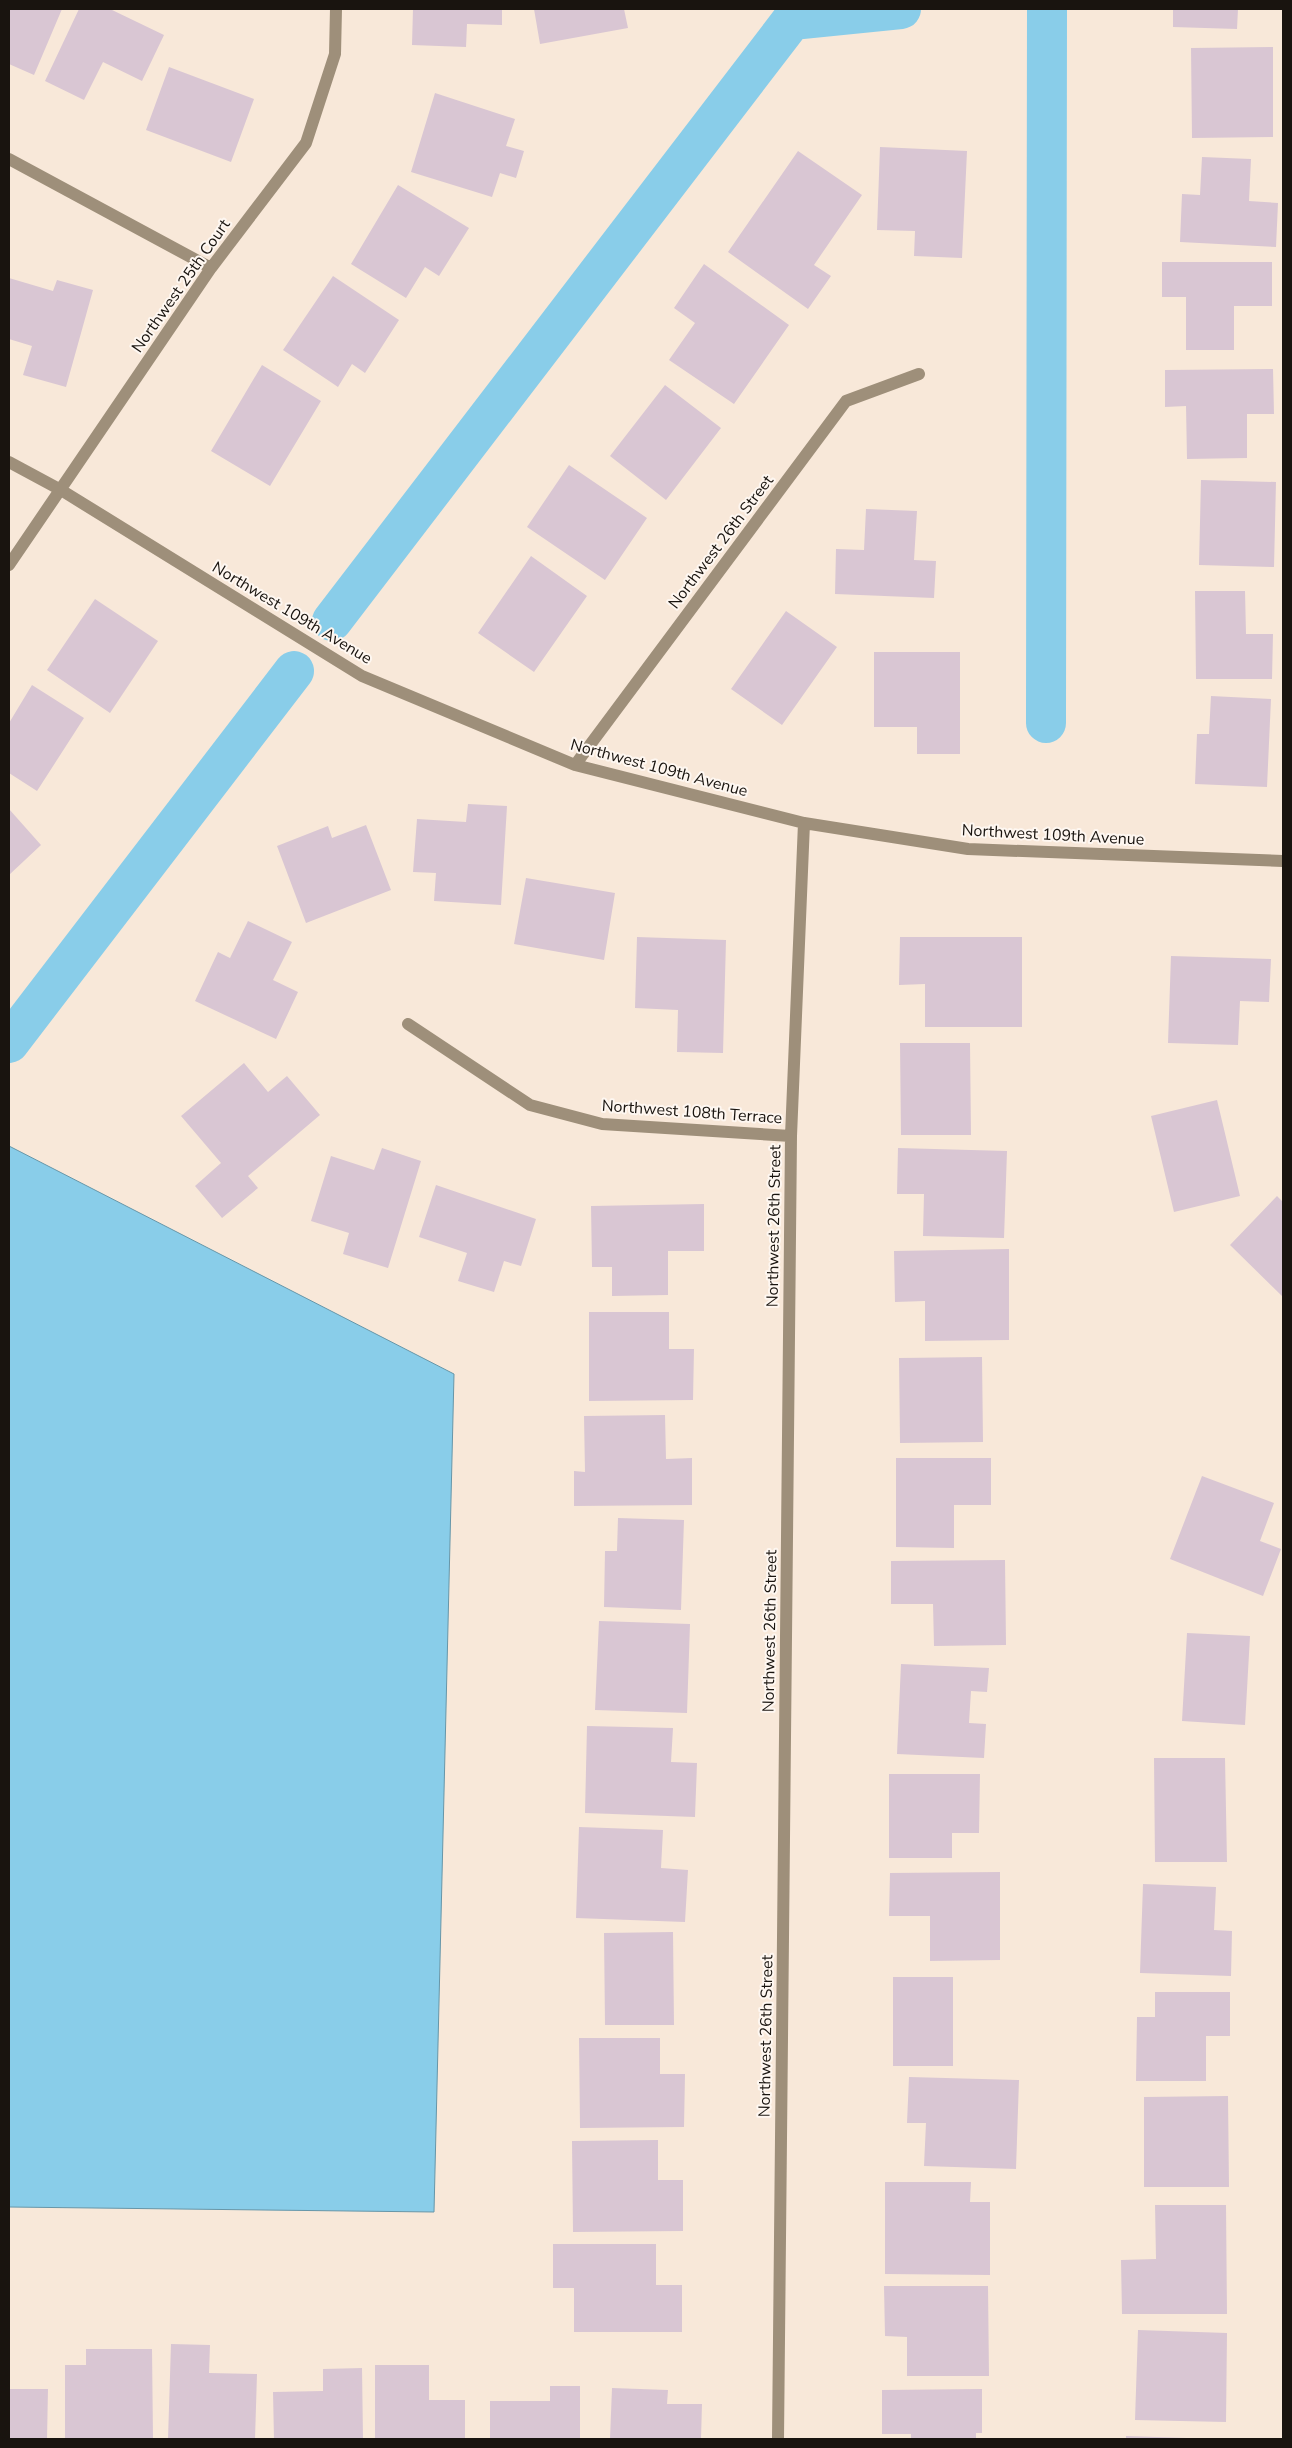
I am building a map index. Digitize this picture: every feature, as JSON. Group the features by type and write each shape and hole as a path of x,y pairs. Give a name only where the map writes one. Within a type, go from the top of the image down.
{"street":[{"name":"Northwest 25th Court","path":"9,565 211,268 306,143 336,54 336,9"},
{"path":"9,159 211,268"},
{"name":"Northwest 26th Street","path":"575,765 846,401 919,374"},
{"name":"Northwest 109th Avenue","path":"9,462 61,490 362,676 575,765 804,823 968,849 1283,861"},
{"name":"Northwest 26th Street","path":"778,2439 791,1136 804,823"},
{"name":"Northwest 108th Terrace","path":"408,1024 530,1106 602,1124 791,1136"}],"water":[{"path":"9,1146 454,1374 434,2212 9,2207"}],"building":[{"path":"9,9 62,9 34,75 9,64"},
{"path":"79,9 110,9 164,35 142,81 103,62 84,100 45,81"},
{"path":"413,9 502,9 502,25 467,24 466,47 412,45"},
{"path":"534,9 624,9 628,28 540,44"},
{"path":"1173,9 1238,9 1237,29 1173,27"},
{"path":"1273,47 1273,137 1192,138 1191,48"},
{"path":"169,67 254,99 231,162 146,130"},
{"path":"435,93 515,119 506,146 524,151 516,178 500,173 492,197 411,172"},
{"path":"880,147 967,151 962,258 914,256 915,231 877,230"},
{"path":"798,151 862,195 814,265 831,276 808,309 728,252"},
{"path":"1202,157 1251,159 1249,201 1278,203 1276,247 1180,242 1182,194 1200,195"},
{"path":"398,185 469,228 439,276 425,267 406,298 351,264"},
{"path":"1162,262 1272,262 1272,306 1234,306 1234,350 1186,350 1186,297 1162,297"},
{"path":"704,264 789,325 734,404 669,360 695,323 674,308"},
{"path":"333,276 399,320 365,373 352,364 338,387 283,350"},
{"path":"9,278 53,291 57,280 93,290 66,387 23,375 32,346 9,339"},
{"path":"262,365 321,401 270,486 211,451"},
{"path":"1273,369 1274,414 1247,414 1247,458 1187,459 1186,406 1165,407 1165,370"},
{"path":"665,385 721,428 666,500 610,456"},
{"path":"569,465 647,518 605,580 527,527"},
{"path":"1201,480 1276,482 1274,567 1199,565"},
{"path":"866,509 917,511 914,560 936,561 934,598 835,594 836,549 864,550"},
{"path":"531,556 587,596 534,672 478,633"},
{"path":"1195,591 1245,591 1246,634 1273,634 1272,679 1196,679"},
{"path":"95,599 158,641 110,713 47,670"},
{"path":"786,611 837,647 782,725 731,689"},
{"path":"874,652 960,652 960,754 917,754 917,727 874,727"},
{"path":"32,685 84,718 37,791 9,773 9,723"},
{"path":"1211,696 1271,699 1267,787 1195,784 1197,734 1209,734"},
{"path":"468,804 507,806 501,905 434,901 436,873 413,872 417,819 466,822"},
{"path":"9,809 41,845 9,875"},
{"path":"366,825 391,890 306,923 277,846 328,826 332,838"},
{"path":"526,878 615,893 604,960 514,944"},
{"path":"248,921 292,942 273,980 298,992 276,1039 195,1001 218,952 230,958"},
{"path":"637,937 726,940 723,1053 677,1052 678,1010 635,1008"},
{"path":"900,937 1022,937 1022,1027 925,1027 925,984 899,985"},
{"path":"1171,956 1271,959 1269,1002 1240,1001 1238,1045 1168,1043"},
{"path":"900,1043 970,1043 971,1135 901,1135"},
{"path":"244,1063 268,1092 287,1076 320,1115 248,1176 258,1188 222,1218 195,1186 221,1163 181,1116"},
{"path":"1217,1100 1240,1196 1174,1212 1151,1116"},
{"path":"382,1148 421,1161 388,1268 343,1254 349,1233 311,1221 331,1156 374,1170"},
{"path":"898,1148 1007,1151 1004,1238 923,1236 924,1194 897,1194"},
{"path":"436,1185 536,1219 521,1266 504,1261 494,1292 458,1281 467,1253 419,1237"},
{"path":"1277,1196 1283,1202 1283,1297 1230,1245"},
{"path":"704,1204 704,1251 668,1251 668,1295 612,1296 612,1267 592,1267 591,1206"},
{"path":"1009,1249 1009,1340 925,1341 925,1301 895,1302 894,1251"},
{"path":"589,1312 669,1312 669,1349 694,1349 693,1400 589,1401"},
{"path":"982,1357 983,1442 900,1443 899,1358"},
{"path":"665,1415 666,1459 692,1458 692,1505 574,1506 574,1471 585,1472 584,1416"},
{"path":"896,1458 991,1458 991,1505 954,1505 954,1548 896,1547"},
{"path":"1202,1476 1274,1503 1260,1541 1281,1549 1263,1596 1170,1559"},
{"path":"618,1518 684,1520 681,1610 604,1607 605,1551 617,1551"},
{"path":"1005,1560 1006,1645 934,1646 933,1604 891,1604 891,1561"},
{"path":"599,1621 690,1624 687,1713 595,1710"},
{"path":"1187,1633 1250,1636 1245,1725 1182,1721"},
{"path":"901,1664 989,1668 987,1692 971,1691 969,1723 986,1724 984,1758 897,1754"},
{"path":"587,1726 673,1728 671,1762 697,1763 695,1817 585,1813"},
{"path":"1154,1758 1225,1758 1227,1862 1155,1862"},
{"path":"889,1774 980,1774 979,1833 952,1833 952,1858 889,1858"},
{"path":"579,1827 663,1830 661,1868 688,1870 685,1922 576,1918"},
{"path":"1000,1872 1000,1960 930,1961 930,1916 889,1916 890,1873"},
{"path":"1143,1884 1216,1887 1214,1930 1232,1931 1231,1976 1140,1973"},
{"path":"673,1932 674,2025 605,2025 604,1933"},
{"path":"893,1977 953,1977 953,2066 893,2066"},
{"path":"1155,1992 1230,1992 1230,2036 1206,2036 1206,2081 1136,2081 1137,2017 1155,2017"},
{"path":"579,2038 660,2038 660,2074 685,2074 684,2127 580,2128"},
{"path":"909,2077 1019,2080 1016,2169 924,2166 926,2123 907,2123"},
{"path":"1228,2096 1229,2187 1144,2187 1144,2097"},
{"path":"658,2140 658,2180 683,2180 683,2231 573,2232 572,2141"},
{"path":"885,2182 971,2182 970,2202 990,2202 990,2275 885,2274"},
{"path":"1155,2205 1226,2205 1227,2314 1122,2314 1121,2260 1156,2259"},
{"path":"553,2244 656,2244 656,2285 682,2285 682,2332 574,2332 574,2288 553,2288"},
{"path":"884,2286 988,2286 989,2376 907,2376 907,2337 885,2336"},
{"path":"1138,2330 1227,2333 1226,2422 1135,2420"},
{"path":"171,2344 210,2345 209,2373 257,2374 255,2439 168,2439"},
{"path":"86,2349 152,2349 153,2439 65,2439 65,2365 86,2365"},
{"path":"375,2365 429,2365 429,2400 465,2400 465,2439 375,2439"},
{"path":"362,2368 363,2439 274,2439 273,2392 323,2391 323,2369"},
{"path":"550,2386 580,2386 580,2439 490,2439 490,2401 550,2401"},
{"path":"612,2388 668,2390 667,2404 702,2404 701,2439 610,2439"},
{"path":"9,2389 48,2389 47,2439 9,2439"},
{"path":"982,2389 982,2433 976,2433 976,2439 911,2439 911,2434 882,2434 882,2390"},
{"path":"1126,2436 1187,2438 1187,2439 1126,2439"}],"waterway":[{"path":"332,621 792,20 901,9"},
{"path":"1046,723 1047,9"},
{"path":"9,1043 294,671"}]}
